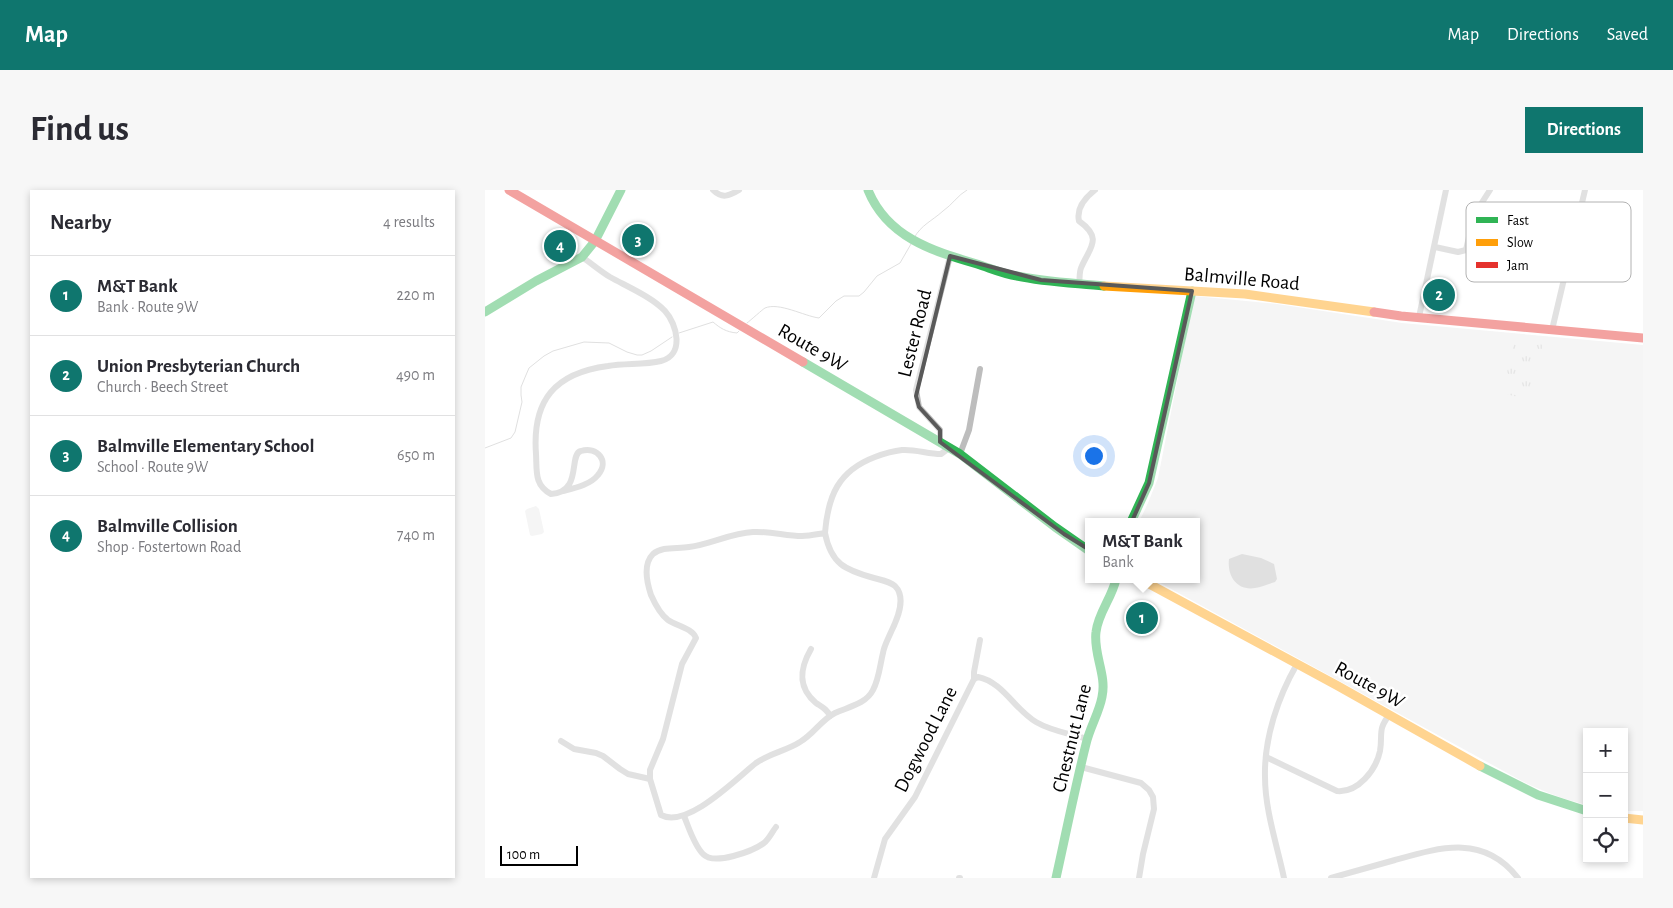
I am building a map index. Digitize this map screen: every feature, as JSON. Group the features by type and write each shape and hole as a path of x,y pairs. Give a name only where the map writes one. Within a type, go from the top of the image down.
{"main road":[{"name":"Route 9W","path":"509,190 960,454 991,475 1064,534 1085,548"},
{"path":"485,312 536,280 582,257 595,241 605,224 621,190"},
{"name":"Balmville Road","path":"867,190 888,222 914,241 950,256 1015,276 1111,288 1191,291 1283,298 1419,317 1643,338"},
{"path":"1133,518 1149,483 1191,291"},
{"name":"Chestnut Lane","path":"1056,878 1087,738 1099,708 1104,688 1095,634 1115,589 1116,583"},
{"name":"Route 9W","path":"1147,583 1536,795 1583,810"},
{"path":"1628,818 1643,820"}],"street":[{"path":"713,190 723,196 739,190"},
{"path":"1079,284 1080,272 1091,250 1092,236 1087,227 1079,221 1078,213 1083,203 1095,190"},
{"path":"1419,317 1446,190"},
{"path":"1482,202 1490,190"},
{"path":"1435,247 1458,252 1466,250"},
{"name":"Lester Road","path":"940,442 939,430 919,407 916,390 950,256"},
{"path":"563,491 573,477 577,453 582,450 599,453 603,462 601,471 593,480 580,486 563,491 551,494 540,486 535,448 536,429 541,408 547,396 564,380 579,372 607,366 663,361 674,353 677,346 675,330 665,311 582,257"},
{"path":"1552,330 1563,282"},
{"path":"960,454 969,430 980,369"},
{"path":"825,533 801,536 773,532 745,533 689,548 659,550 649,558 648,582 657,608 666,619 693,633 696,638 682,664 663,739 651,767 650,780 661,815 672,818 684,816 707,802 763,758 807,738 830,716 864,700 872,693 885,644 899,614 900,599 896,587 891,583 858,574 836,561 831,553 825,533 828,507 840,481 853,468 870,459 891,452 915,451 941,454 949,448"},
{"path":"974,679 980,640"},
{"path":"811,649 803,665 803,688 830,716"},
{"path":"1284,878 1266,793 1266,757 1277,706 1297,664"},
{"name":"Dogwood Lane","path":"874,878 879,853 885,839 915,797 974,679 978,677 991,682 1035,722 1047,728 1087,738"},
{"path":"1266,757 1337,791 1347,791 1365,779 1373,767 1380,752 1381,728 1390,714"},
{"path":"561,741 574,749 603,756 619,769 650,780"},
{"path":"1081,767 1141,783 1149,790 1153,797 1154,809 1144,847 1139,878"},
{"path":"684,816 702,853 708,858 716,859 725,859 763,844 776,827"},
{"path":"1331,878 1426,851 1462,847 1489,854 1505,864 1518,878"}],"highlighted area":[{"path":"950,256 1041,280 1192,291 1149,483 1124,539 1117,567 1064,534 940,442 940,430 919,407 916,396"}],"green space":[{"path":"1194,296 1277,304 1402,323 1643,345 1643,811 1628,811 1628,728 1583,728 1583,804 1520,780 1160,583 1200,583 1200,518 1141,518 1158,478"},
{"path":"1515,339 1543,345 1530,400 1502,393"},
{"path":"536,506 539,509 544,532 532,536 530,535 525,511"}],"shaded area":[{"path":"1242,554 1261,558 1274,564 1277,579 1275,582 1255,588 1238,585 1230,571 1229,559"}],"waterway":[{"path":"914,238 923,226 967,190"},
{"path":"747,323 765,308 771,307 784,308 819,318 836,301 844,296 859,296 864,292 877,276 900,263 911,244"},
{"path":"679,333 713,322 726,331 737,333 739,331"},
{"path":"485,448 511,438 515,432 522,402 521,387 529,368 544,356 553,351 584,342 609,343 627,352 642,355 672,337"}],"traffic: fast":[{"path":"485,312 536,281 582,257 595,241 621,190"},
{"path":"868,190 876,206 899,231 913,240 944,254 1012,275 1049,281 1104,286"},
{"path":"1133,518 1149,483 1192,291"},
{"path":"803,362 960,454 1085,548"},
{"path":"1056,878 1086,744 1102,697 1103,681 1096,648 1096,632 1099,618 1115,583"},
{"path":"1480,766 1538,795 1583,810"}],"traffic: slow":[{"path":"1104,286 1245,294 1374,312"},
{"path":"1147,583 1338,686 1480,766"},
{"path":"1628,818 1643,820"}],"traffic: jam":[{"path":"509,190 803,362"},
{"path":"1374,312 1643,338"}],"place":[{"name":"Balmville Elementary School","path":"638,240"},
{"name":"Balmville Collision","path":"560,246"},
{"name":"Union Presbyterian Church","path":"1439,295"},
{"name":"M&T Bank","path":"1142,618"}]}
